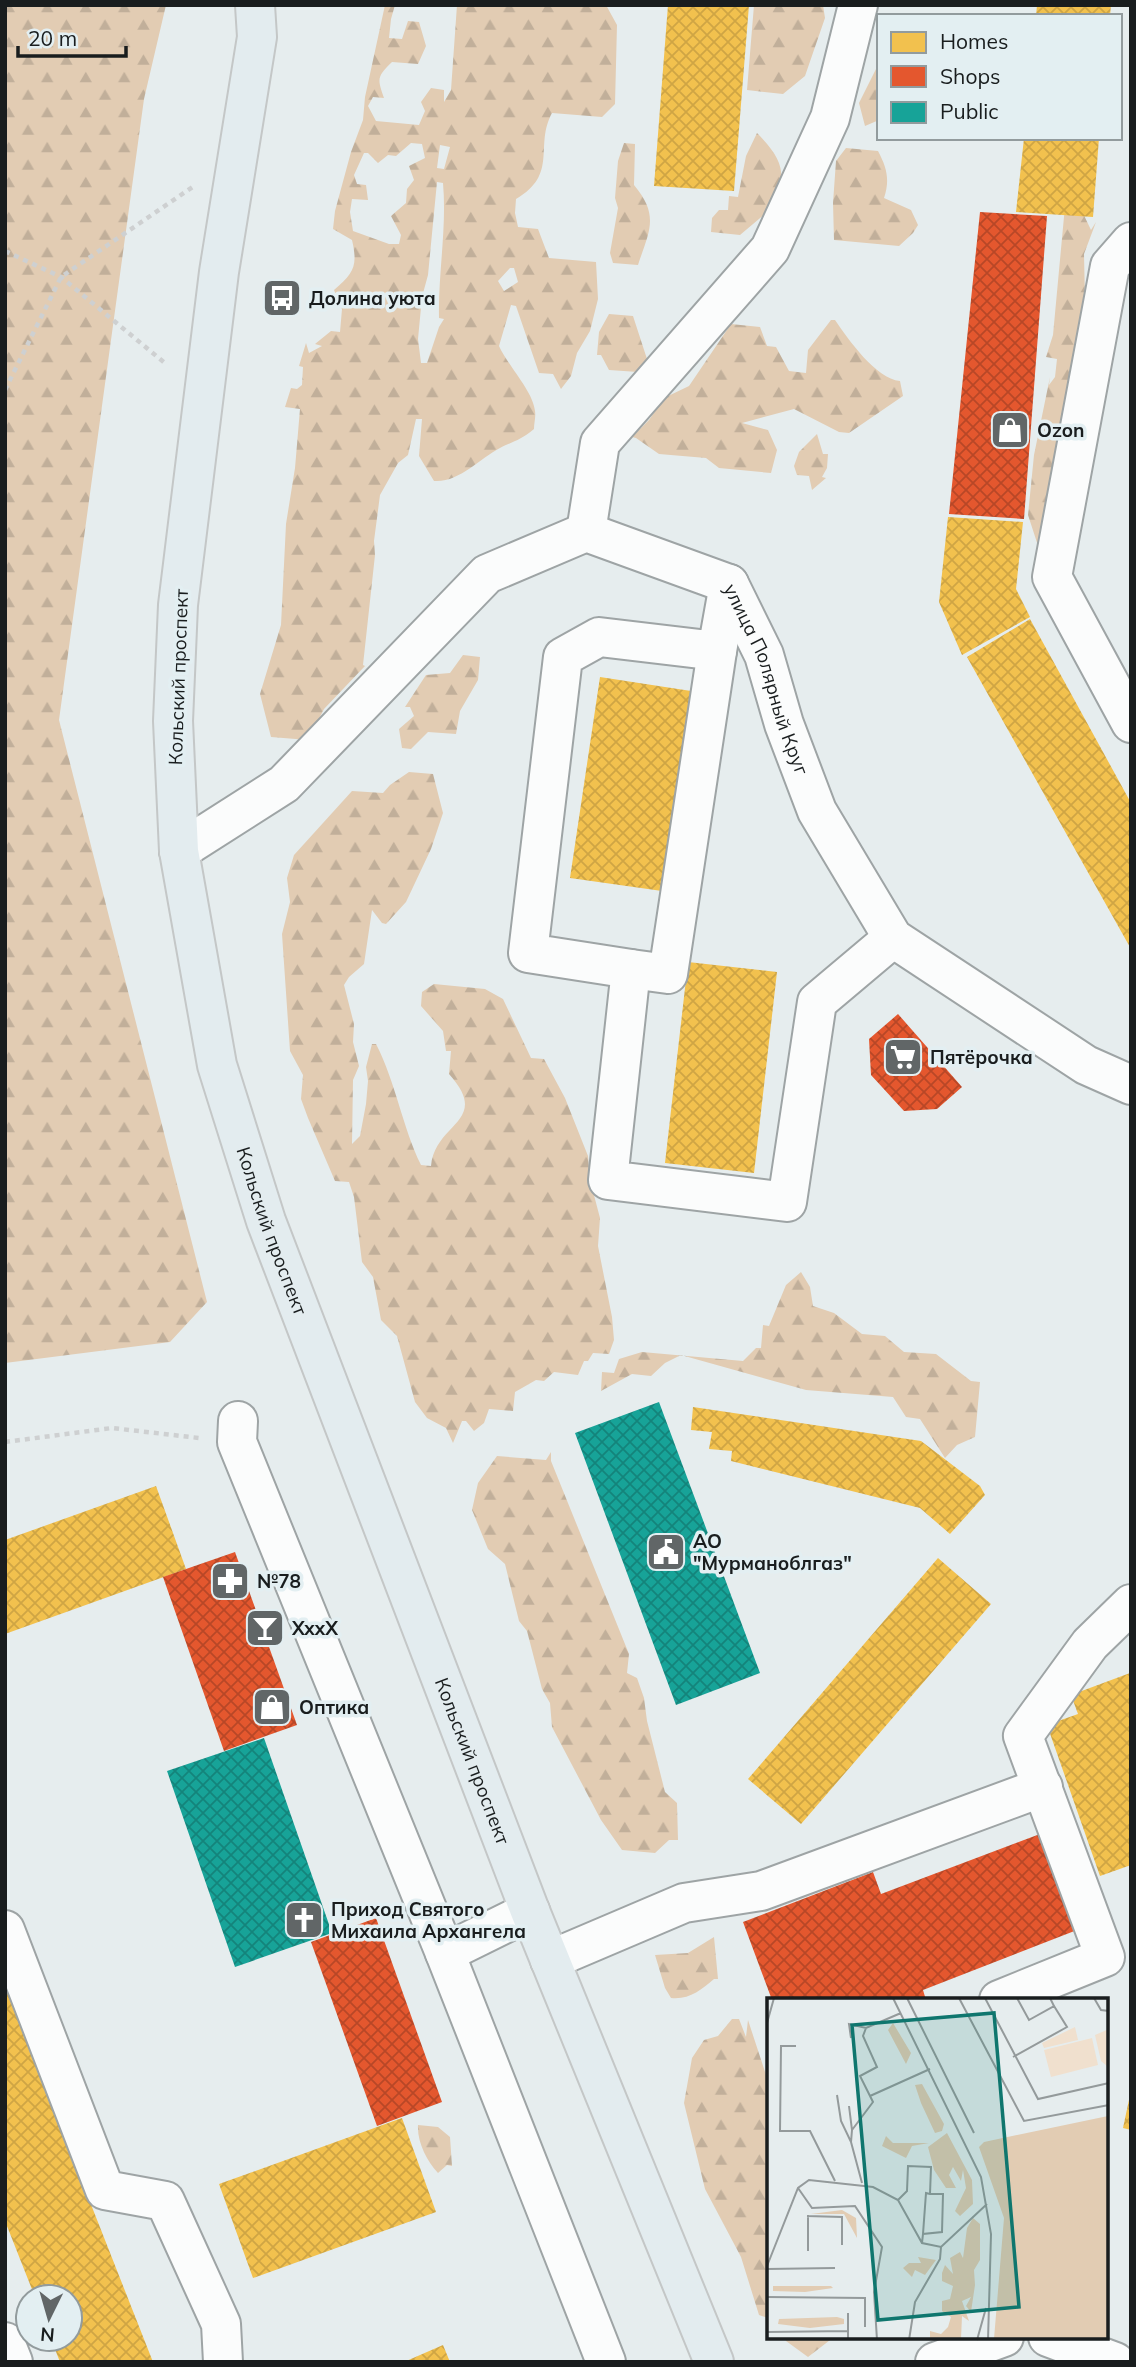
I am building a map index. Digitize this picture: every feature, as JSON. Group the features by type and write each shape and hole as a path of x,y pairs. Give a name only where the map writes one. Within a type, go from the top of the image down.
{"main road":[{"name":"Кольский проспект","path":"262,16 219,272 178,605 173,721 179,851 217,1065 266,1221 530,1911 714,2362"}],"street":[{"path":"179,851 284,784 487,574 586,532 600,443 770,250 830,118 858,5"},
{"path":"1131,242 1111,266 1052,577 1131,723"},
{"name":"улица Полярный Круг","path":"586,532 729,584 764,655 784,724 817,811 893,937 1087,1065 1131,1085"},
{"path":"717,651 599,637 563,657 528,953 668,974 729,584"},
{"path":"631,969 608,1180 787,1202 817,1002 893,937"},
{"path":"237,1431 606,2362"},
{"path":"1004,1998 1105,1957 1023,1736 1090,1644 1131,1604"},
{"path":"550,1959 684,1903 761,1891 1043,1787"},
{"path":"445,1953 530,1911"},
{"path":"5,1930 105,2190 165,2202 221,2324 223,2362"},
{"path":"934,2362 998,2339"},
{"path":"1053,2339 1115,2362"},
{"path":"5,2342 13,2362"}],"path":[{"path":"5,390 61,277 200,182"},
{"path":"5,251 61,277 166,363"},
{"path":"5,1442 112,1428 237,1431"}],"green space":[{"path":"5,5 166,5 144,99 59,720 207,1302 170,1342 5,1363"},
{"path":"385,5 395,5 389,38 402,39 408,21 419,22 426,46 418,64 392,62 387,67 380,78 384,98 373,97 368,106 376,121 419,125 425,111 421,102 431,88 444,90 444,102 451,90 457,5 606,5 617,25 615,104 602,117 552,113 547,125 542,170 529,189 516,199 518,227 538,229 549,258 596,262 598,299 590,331 577,353 571,376 561,389 553,374 539,373 516,306 511,305 499,346 533,403 534,429 492,452 461,474 443,481 434,481 419,456 422,419 416,419 408,455 398,463 380,495 365,666 324,709 308,740 271,737 260,694 281,625 286,524 295,468 300,409 285,407 291,388 297,389 302,385 303,367 299,366 306,343 309,353 322,346 315,344 331,331 340,332 342,309 334,290 350,274 355,256 352,240 333,229 335,211 351,152 363,120 365,97","holes":["411,143 422,144 425,158 409,166 414,180 407,189 406,203 391,216 401,235 399,244 389,244 353,231 350,212 352,199 368,200 366,185 357,184 354,175 364,153 368,153 378,163 388,155 396,156","440,145 450,147 444,169 437,168","437,182 443,183 444,200 439,318 444,319 427,363 421,363 418,339 422,297 428,275","510,268 514,268 518,282 504,291 498,281"]},
{"path":"754,5 823,5 825,18 805,76 783,94 747,90"},
{"path":"877,67 877,121 865,126 859,103"},
{"path":"757,133 774,153 781,170 774,214 765,214 740,235 711,232 712,218 719,210 728,210 729,196 738,197 746,156"},
{"path":"624,143 635,144 634,185 650,215 648,233 638,265 613,263 610,253 618,208 615,198 618,161"},
{"path":"846,148 878,151 887,174 884,198 911,210 918,225 899,246 834,240 836,161"},
{"path":"1065,206 1080,207 1091,230 1096,222 1084,254 1085,300 1042,558 1028,515 1034,455 1050,377 1049,385 1055,377 1057,359 1046,357 1053,335"},
{"path":"609,314 633,316 647,359 658,360 638,372 609,370 601,355 597,355 599,332"},
{"path":"831,320 835,320 872,366 891,379 900,381 903,396 849,433 839,432 794,409 742,423 768,430 777,450 771,473 719,468 706,458 659,454 632,437 649,420 664,398 689,386 731,324 760,327 767,346 776,347 789,371 806,373 808,350"},
{"path":"817,434 823,454 828,454 827,468 822,477 826,478 812,490 809,476 797,475 794,466 799,452"},
{"path":"463,655 480,657 478,680 460,711 456,734 428,732 411,749 402,748 399,729 414,716 410,707 405,707 426,675 450,673"},
{"path":"409,772 433,774 443,813 431,849 406,902 386,924 382,923 372,910 364,964 344,985 354,1024 353,1042 359,1066 353,1080 352,1144 360,1136 368,1081 366,1067 372,1044 376,1044 421,1165 431,1166 435,1151 463,1113 465,1102 461,1090 449,1074 451,1051 446,1051 443,1031 421,1006 422,992 434,984 485,989 503,999 531,1058 544,1059 565,1098 588,1156 590,1180 600,1218 598,1246 614,1340 609,1354 593,1353 588,1361 584,1361 578,1375 554,1372 544,1381 536,1380 515,1392 513,1411 489,1409 484,1423 474,1431 466,1421 462,1421 453,1443 446,1428 427,1418 415,1402 397,1336 381,1320 373,1277 362,1262 354,1197 349,1182 335,1181 301,1099 303,1075 290,1051 282,934 290,902 287,878 294,855 352,791 383,793"},
{"path":"801,1272 810,1287 813,1306 834,1313 862,1334 885,1336 904,1352 936,1354 971,1381 980,1382 975,1437 957,1445 945,1458 920,1419 906,1417 893,1397 806,1390 683,1356 743,1361 756,1348 761,1348 763,1325 769,1326 786,1285"},
{"path":"642,1352 680,1355 665,1363 651,1376 632,1374 601,1391 602,1372 614,1373 619,1359"},
{"path":"551,1452 551,1461 629,1654 627,1673 637,1678 644,1698 665,1792 677,1803 678,1840 669,1840 655,1853 622,1850 601,1820 552,1727 550,1703 542,1689 527,1631 519,1621 505,1564 488,1549 472,1510 478,1483 497,1456 546,1460"},
{"path":"714,1937 718,1979 689,1996 671,1998 665,1988 655,1955 688,1953"},
{"path":"732,2019 739,2019 746,2037 748,2020 767,2078 767,2318 759,2315 741,2257 705,2189 684,2103 692,2058 704,2040 718,2036"},
{"path":"418,2125 438,2127 450,2137 452,2166 447,2165 438,2173 421,2144"},
{"path":"785,2339 831,2339 808,2357"}],"building: Homes":[{"path":"668,5 749,5 734,191 654,186"},
{"path":"1037,5 1111,5 1110,14 1036,14"},
{"path":"1024,140 1099,140 1093,217 1016,212"},
{"path":"948,517 1023,522 1016,589 1030,617 962,655 939,602"},
{"path":"1030,619 1131,803 1131,949 967,657"},
{"path":"600,677 691,691 662,891 570,878"},
{"path":"688,962 777,972 754,1173 665,1163"},
{"path":"693,1407 921,1441 980,1486 985,1495 950,1534 920,1508 731,1461 732,1451 709,1449 712,1432 691,1430"},
{"path":"156,1486 186,1569 5,1634 5,1540"},
{"path":"938,1558 991,1604 801,1824 748,1779"},
{"path":"1130,1673 1131,1865 1100,1876 1047,1725 1078,1714 1071,1695"},
{"path":"5,1986 153,2362 60,2362 56,2353 84,2353 84,2283 29,2283 5,2221"},
{"path":"1131,2096 1131,2130 1123,2128"},
{"path":"402,2118 436,2212 253,2278 219,2184"},
{"path":"443,2345 450,2362 404,2362"}],"building: Shops":[{"path":"980,212 1047,216 1024,519 949,514"},
{"name":"Пятёрочка","path":"898,1014 962,1087 937,1109 904,1111 871,1075 869,1039"},
{"path":"235,1552 297,1725 224,1751 163,1577"},
{"path":"1040,1834 1077,1930 923,1990 925,1998 771,1998 743,1922 873,1872 881,1894"},
{"path":"376,1918 442,2102 377,2126 311,1942"}],"building: Public":[{"path":"659,1402 760,1673 676,1705 575,1433"},
{"path":"264,1738 332,1933 235,1967 167,1771"}],"place":[{"name":"Долина уюта","path":"282,298"},
{"name":"Ozon","path":"1010,430"},
{"name":"Пятёрочка","path":"903,1057"},
{"name":"AO \"Мурманоблгаз\"","path":"666,1552"},
{"name":"№78","path":"230,1581"},
{"name":"XxxX","path":"265,1628"},
{"name":"Оптика","path":"272,1707"},
{"name":"Приход Святого Михаила Архангела","path":"304,1920"}]}
